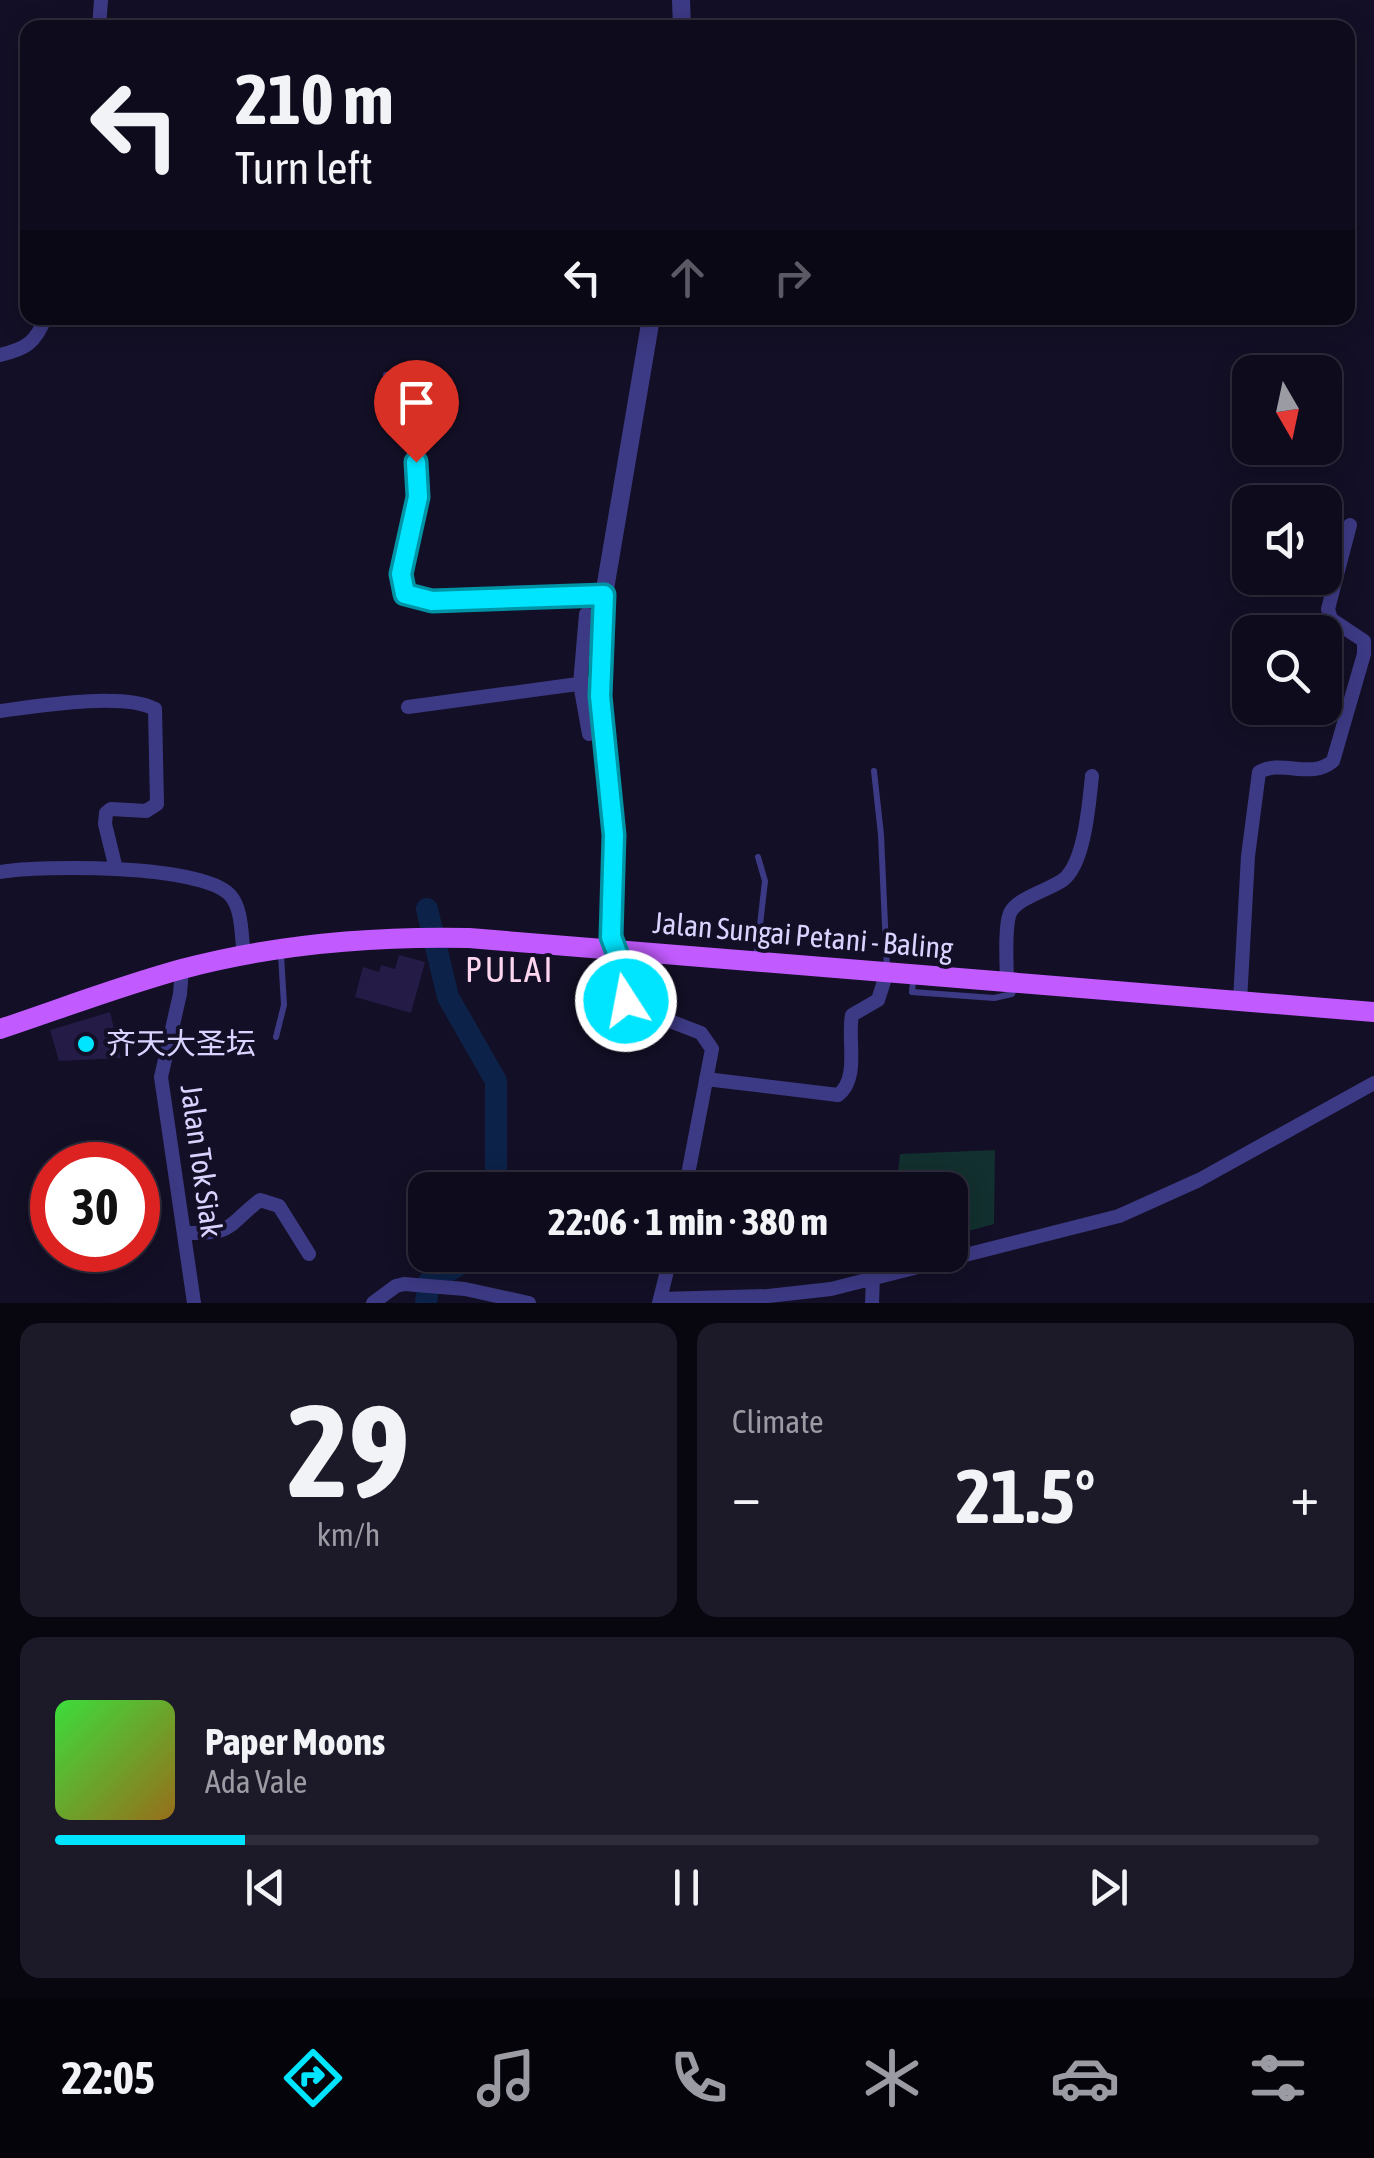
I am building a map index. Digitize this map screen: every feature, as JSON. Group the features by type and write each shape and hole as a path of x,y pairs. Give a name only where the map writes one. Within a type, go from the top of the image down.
{"main road":[{"name":"Jalan Sungai Petani - Baling","path":"2,1023 182,969 244,955 402,936 469,938 1374,1012"}],"street":[{"path":"0,355 30,345 41,325"},
{"path":"650,325 604,595 600,681 614,835 611,937 624,971 628,1005 707,1037 712,1054 688,1172"},
{"path":"1240,1001 1248,856 1258,772 1274,767 1320,769 1333,761 1364,654 1364,641 1331,620 1328,609 1350,525"},
{"path":"586,614 580,684 589,734"},
{"path":"408,706 600,681"},
{"path":"0,711 100,702 145,704 155,709 156,804 146,811 111,809 106,813 116,869"},
{"path":"1011,984 1009,916 1016,906 1065,878 1072,869 1090,803 1092,776"},
{"path":"0,872 62,866 201,880 227,892 238,910 244,955"},
{"name":"Jalan Tok Siak","path":"182,969 180,994 160,1076 194,1303"},
{"path":"706,1080 842,1092 849,1081 852,1015 878,1000 887,972"},
{"path":"668,1272 660,1301 798,1294 1136,1211 1374,1083"},
{"path":"185,1233 216,1234 234,1226 260,1200 279,1206 309,1254"},
{"path":"872,1303 873,1278"},
{"path":"372,1303 396,1286 414,1284 465,1288 529,1303"}],"lane":[{"path":"386,375 406,413 418,480 415,518 401,574 405,594 432,601 604,595"},
{"path":"874,772 887,972"},
{"path":"756,961 765,881 758,857"},
{"path":"276,1037 285,986 280,948"}],"green space":[{"path":"995,1150 994,1224 968,1231 968,1172 898,1172 900,1154"}],"building":[{"path":"399,955 425,962 411,1013 355,997 363,967 379,972 381,965 395,969"},
{"name":"齐天大圣坛","path":"110,1012 121,1058 59,1061 50,1030"}],"waterway":[{"path":"427,909 448,997 496,1081 496,1172"},
{"path":"426,1303 429,1282 446,1272"}],"place":[{"name":"齐天大圣坛","path":"86,1044"}],"district":[{"name":"PULAI","path":"510,970"}],"route":[{"path":"416,462 418,497 401,574 405,594 432,601 604,595 600,696 614,835 611,937 624,971 626,1001"}]}
